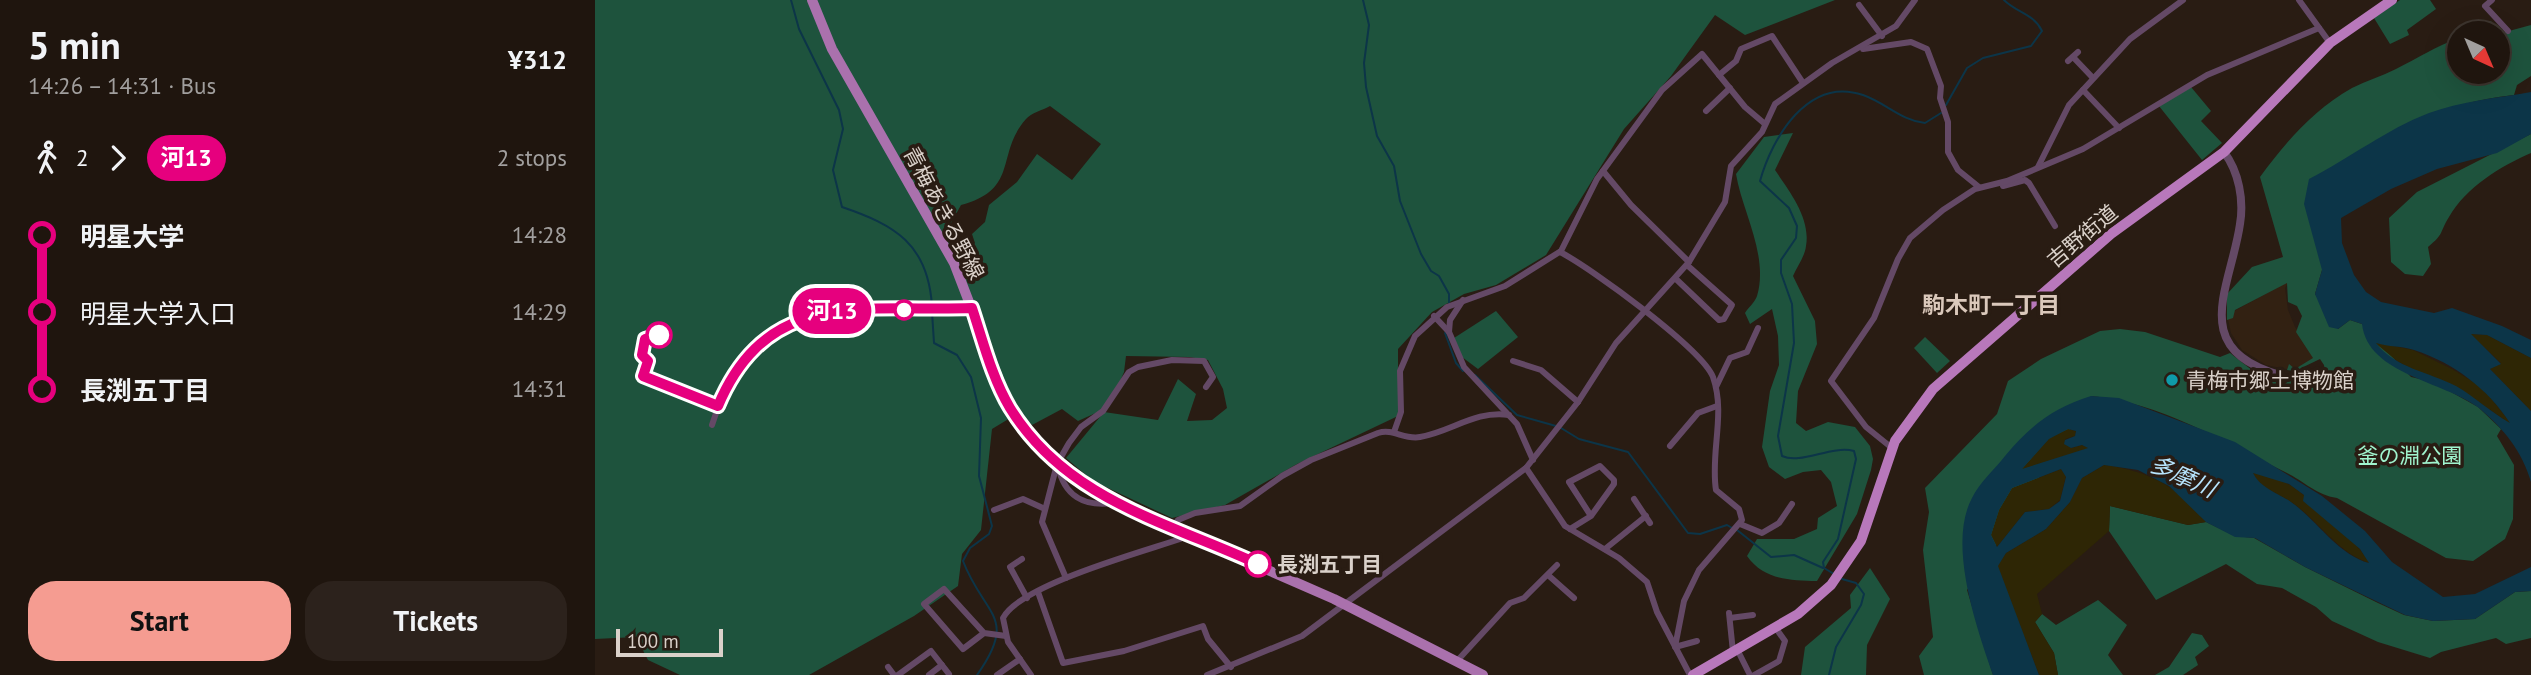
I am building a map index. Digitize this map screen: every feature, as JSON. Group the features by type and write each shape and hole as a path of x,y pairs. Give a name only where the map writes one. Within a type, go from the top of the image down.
{"highway":[{"name":"吉野街道","path":"1692,675 1807,608 1832,585 1861,541 1892,448 1914,411 1944,379 2111,234 2224,152 2330,43 2392,0"}],"main road":[{"name":"青梅あきる野線","path":"812,0 824,36 939,235 972,308 1009,406 1024,429 1057,464 1076,480 1115,503 1174,526 1344,605 1483,675"}],"street":[{"path":"1207,675 1302,636 1526,468 1578,402 1616,343 1688,264 1725,202 1731,166 1765,124 1775,104 1803,83 1896,26 1915,0"},
{"path":"2038,167 2069,105 2130,40 2183,0"},
{"path":"2299,0 2330,43"},
{"path":"2492,0 2485,6 2499,21"},
{"path":"1859,5 1882,36"},
{"path":"1892,448 1866,427 1831,381 1874,318 1898,259 1910,238 1943,210 1979,187 2083,149 2207,75 2319,28"},
{"path":"1720,75 1736,61 1741,49 1772,36 1803,83"},
{"path":"1857,50 1911,42 1921,45 1935,63 1946,114 1951,159 1958,170 1979,187"},
{"path":"1394,432 1401,412 1399,377 1415,336 1434,316 1450,305 1504,286 1560,252 1589,191 1603,171 1662,90 1702,54 1765,124"},
{"path":"2073,56 2093,78"},
{"path":"1706,111 1730,88"},
{"path":"2083,90 2119,128"},
{"path":"2224,152 2237,177 2241,216 2222,293 2223,326 2236,352 2260,368 2280,375"},
{"path":"1603,171 1631,205 1731,305 1724,319 1719,320 1676,279"},
{"path":"1989,185 1994,187 2025,180 2043,203 2055,226"},
{"path":"1560,252 1582,264 1644,311 1707,368 1715,389 1716,490 1739,509 1742,520 1709,555 1691,585 1683,601 1675,647"},
{"path":"1449,332 1450,320 1464,299"},
{"path":"712,425 720,401 741,363 757,345 778,329 800,318 832,311 972,308"},
{"path":"1434,316 1449,332 1465,368 1517,424 1533,460"},
{"path":"1715,389 1730,358 1747,352 1751,338 1758,328"},
{"path":"1066,578 1043,529 1045,509 1057,464 1081,427 1103,411 1129,372 1138,367 1172,360 1204,361 1213,377 1206,387"},
{"path":"1513,360 1541,370 1578,402"},
{"path":"1670,446 1698,413 1717,406"},
{"path":"1174,526 1185,516 1240,506 1282,476 1324,453 1348,447 1378,433 1394,432 1401,436 1417,438 1470,418 1509,415"},
{"path":"1570,529 1591,516 1614,484 1614,480 1600,466 1569,482 1591,516"},
{"path":"1526,468 1570,529 1605,549 1647,582 1675,647 1692,675"},
{"path":"994,510 1023,499 1045,509"},
{"path":"1634,499 1650,523"},
{"path":"1738,526 1762,533 1779,523 1792,504"},
{"path":"1605,549 1646,516"},
{"path":"1031,675 1005,636 1005,614 1027,598 1066,578 1180,539 1186,532"},
{"path":"1022,559 1010,567 1027,598"},
{"path":"1457,661 1510,603 1524,598 1557,565"},
{"path":"1548,575 1574,598"},
{"path":"984,634 944,589 925,604 963,649 984,634 1005,636"},
{"path":"1038,592 1063,663 1124,651 1203,626 1208,639 1231,667"},
{"path":"1753,615 1729,616 1735,651 1752,675 1779,661 1785,641 1775,627"},
{"path":"1675,647 1696,641"},
{"path":"888,667 896,675 931,651 949,674"},
{"path":"996,675 1020,659"},
{"path":"929,675 942,665"}],"shaded area":[{"path":"2289,281 2285,288 2288,310 2295,327 2318,357 2295,371 2266,365 2242,350 2231,333 2227,315"}],"green space":[{"path":"595,0 1835,0 1745,35 1715,15 1671,76 1624,129 1546,255 1496,285 1464,294 1432,312 1398,349 1398,416 1297,464 1225,505 1172,518 1093,481 1066,458 1104,412 1158,420 1178,379 1196,394 1187,421 1212,420 1227,408 1223,389 1208,360 1126,356 1124,372 1109,407 1078,421 1062,409 1032,425 1020,412 992,429 981,530 962,554 958,586 914,616 809,675 680,675 648,660 636,637 595,639","holes":["1050,106 1101,144 1072,180 1037,154 1017,182 989,205 985,222 972,234 975,243 963,258 951,223 961,205 992,190 1004,169 1017,132 1028,117"]},
{"path":"2400,0 2430,0 2436,9 2407,30 2409,35 2390,44 2374,18"},
{"name":"釜の淵公園","path":"2531,25 2531,76 2517,85 2514,95 2463,104 2442,111 2383,138 2339,164 2322,270 2315,294 2338,329 2350,320 2362,324 2411,377 2433,382 2478,407 2501,429 2497,436 2514,465 2513,519 2505,539 2473,561 2446,558 2337,498 2316,491 2191,425 2142,406 2091,396 1967,590 1993,675 1924,675 1919,656 1933,637 1923,550 1929,512 1925,488 1997,414 2008,381 2041,359 2100,331 2120,329 2145,332 2220,357 2230,353 2253,371 2285,384 2292,378 2302,377 2306,383 2326,381 2324,365 2320,359 2295,371 2287,370 2289,364 2295,369 2313,358 2296,332 2302,316 2297,306 2288,302 2287,283 2235,310 2233,318 2227,320 2227,294 2252,267 2283,257 2260,177 2301,128 2325,106 2352,88 2447,43 2447,84 2510,84 2510,31"},
{"path":"2191,87 2211,111 2201,121 2222,143 2202,160 2159,106"},
{"path":"1793,133 1775,170 1798,205 1805,225 1805,250 1793,276 1815,321 1817,344 1798,391 1796,423 1806,431 1828,422 1855,427 1870,446 1873,459 1857,514 1817,581 1787,579 1769,574 1747,556 1757,539 1794,539 1817,529 1818,518 1837,506 1831,482 1821,470 1803,472 1785,479 1769,467 1762,447 1770,391 1779,365 1778,336 1772,309 1750,324 1745,313 1757,296 1760,265 1736,174 1764,137"},
{"path":"2531,134 2531,153 2485,179 2456,206 2439,236 2428,247 2431,264 2423,276 2405,274 2391,262 2389,218 2417,192"},
{"path":"1496,311 1518,337 1478,369 1462,357 1454,338"},
{"path":"1925,337 1950,361 1937,373 1914,348"},
{"path":"2110,506 2188,525 2206,522 2235,536 2254,538 2378,603 2404,615 2433,621 2475,619 2515,592 2531,591 2531,638 2506,644 2496,638 2441,652 2430,658 2378,642 2332,621 2316,607 2282,588 2257,584 2226,564 2156,600 2109,531"},
{"path":"1870,568 1890,599 1867,645 1866,675 1801,675 1805,647 1851,608 1850,595"},
{"path":"2098,600 2127,625 2108,655 2123,675 2058,675 2054,653 2035,622 2042,614 2056,625"},
{"path":"2192,633 2202,635 2209,646 2195,657 2198,665 2183,675 2155,675 2169,667"}],"sand":[{"path":"2470,334 2487,335 2531,358 2531,411 2490,369 2501,363"},
{"path":"2374,342 2413,350 2452,369 2483,388 2512,425 2457,387 2423,375 2397,361"},
{"path":"2068,429 2076,431 2075,436 2065,439 2071,448 2082,445 2090,448 2021,470 2049,438"},
{"path":"2104,465 2135,471 2161,482 2185,499 2206,522 2188,525 2110,506 2109,531 2037,594 2042,614 2035,622 2054,653 2058,675 2039,675 1997,566 2006,553 2046,529 2070,502 2082,478"},
{"path":"2061,469 2066,476 2060,500 2049,509 2025,512 1997,547 1991,535 1999,510 2012,488"},
{"path":"2253,473 2277,479 2298,490 2346,534 2369,563 2348,552 2301,509 2260,483"}],"water":[{"path":"2531,92 2531,134 2497,153 2437,169 2391,189 2341,218 2342,243 2354,275 2366,292 2381,302 2434,313 2452,308 2531,340 2531,358 2487,335 2471,334 2501,364 2490,369 2531,411 2531,482 2523,460 2511,441 2479,408 2392,366 2378,355 2367,341 2362,324 2350,320 2338,329 2329,327 2315,294 2322,270 2304,204 2309,179 2398,127 2441,109","holes":["2376,343 2414,350 2443,362 2481,388 2510,423 2456,386 2403,364"]},
{"name":"多摩川","path":"2091,396 2119,398 2235,442 2322,496 2365,531 2392,562 2443,597 2475,594 2531,567 2531,591 2515,592 2475,619 2433,621 2405,615 2305,567 2255,538 2235,537 2206,522 2169,486 2138,470 2104,465 2082,478 2070,502 2046,529 2006,553 1998,566 2039,675 1993,675 1967,586 1962,539 1965,517 1979,487 2024,435 2054,412","holes":["2068,429 2076,431 2075,436 2065,440 2064,444 2071,448 2082,445 2088,448 2022,469 2049,439","2061,469 2066,477 2060,501 2049,509 2025,512 1997,547 1991,535 1999,510 2012,488","2253,473 2289,484 2304,495 2303,501 2360,549 2369,563 2347,553 2301,509 2256,478"]}],"waterway":[{"path":"791,0 799,29 839,110 843,129 833,170 842,207 893,230 916,252 924,267 932,306"},
{"path":"1363,0 1369,25 1364,63 1366,87 1377,136 1394,166 1400,201 1421,254 1431,271 1439,276 1449,294 1449,303"},
{"path":"1946,105 1967,68 1983,58 2031,46 2042,31 2035,21 2004,0"},
{"path":"1834,574 1824,568 1823,562 1838,539 1856,459 1854,451 1845,450 1798,458 1782,456 1778,436 1794,343 1792,304 1781,273 1781,260 1796,238 1797,226 1789,208 1760,181 1773,147 1783,130 1795,115 1825,94 1843,91 1863,95 1900,115 1925,123 1941,113"},
{"path":"932,312 934,343 957,355 971,377 981,418 979,476 992,526 989,534 970,548 963,561 994,616 997,628 989,655 977,675"},
{"path":"1445,333 1456,363 1463,371"},
{"path":"1475,375 1517,415 1556,426"},
{"path":"1561,428 1579,439 1628,452 1688,533 1700,534 1727,525 1732,528"},
{"path":"1737,530 1771,557 1794,555 1823,568"},
{"path":"1829,675 1836,647 1861,605 1864,594 1856,583 1842,579"}],"bus line":[{"name":"河13","path":"659,335 645,339 641,347 642,355 648,361 643,376 718,406 741,363 757,345 778,329 800,318 832,311 972,308 1009,406 1024,429 1057,464 1093,492 1115,503 1258,564"}],"place":[{"name":"青梅市郷土博物館","path":"2172,380"},
{"name":"長渕五丁目","path":"1258,564"}],"district":[{"name":"駒木町一丁目","path":"1991,304"}]}
